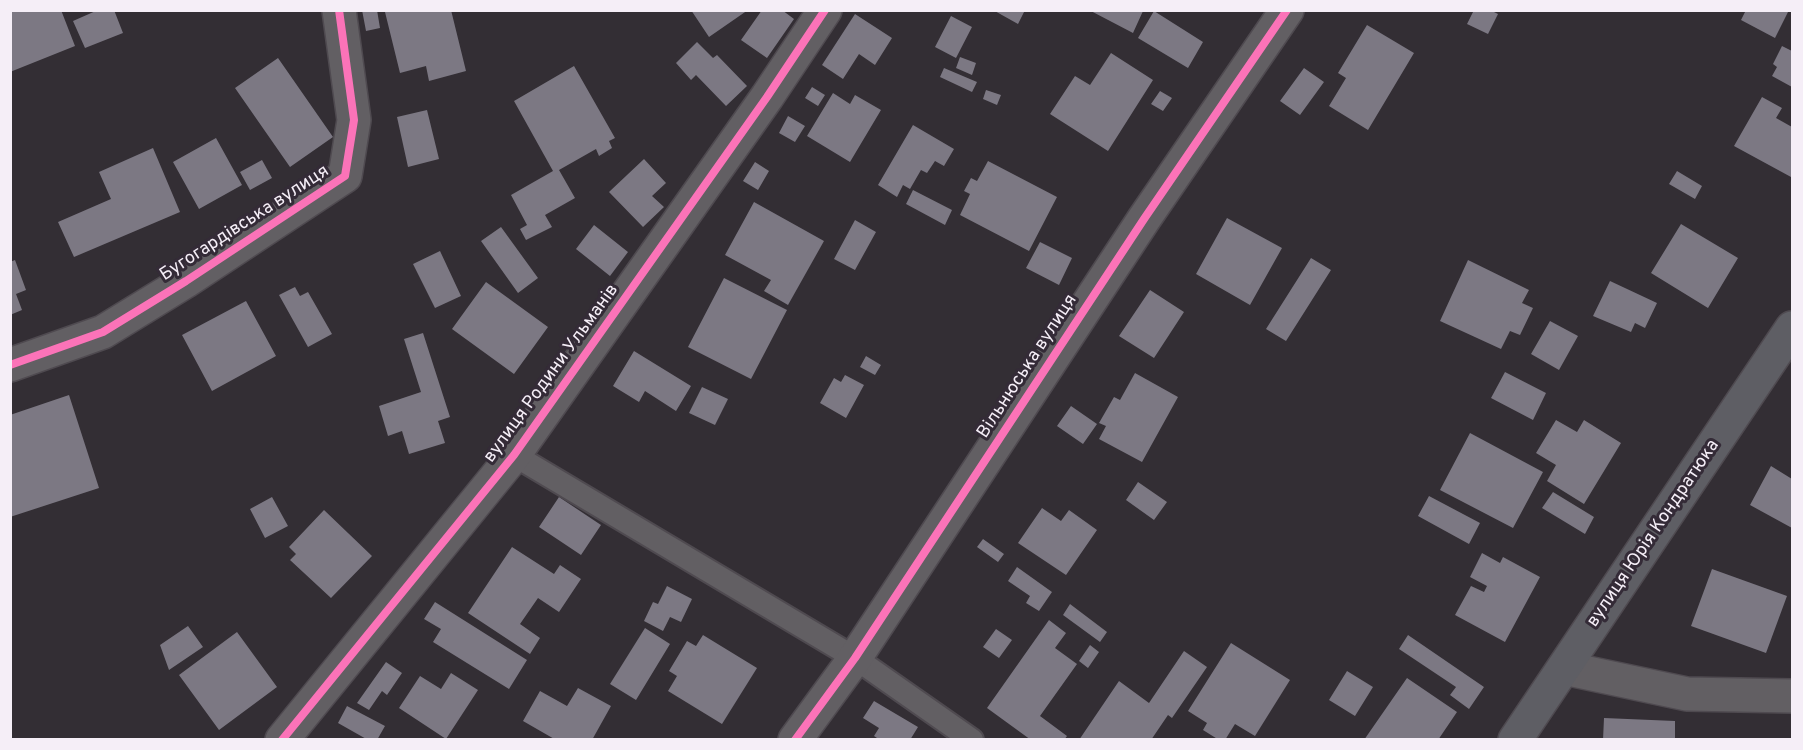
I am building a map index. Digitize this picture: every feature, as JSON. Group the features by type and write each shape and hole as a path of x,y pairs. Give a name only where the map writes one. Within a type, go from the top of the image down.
{"street":[{"name":"Бугогардівська вулиця","path":"10,365 103,332 186,281 345,176 354,120 339,10"},
{"name":"вулиця Родини Ульманів","path":"282,740 514,455 760,107 825,10"},
{"name":"Вільнюська вулиця","path":"795,740 855,658 1144,219 1287,10"},
{"name":"вулиця Юрія Кондратюка","path":"1515,740 1792,328"},
{"path":"1564,668 1687,694 1792,696"}],"lane":[{"path":"514,455 855,658 972,740"}],"building":[{"path":"10,10 61,10 75,46 10,72"},
{"path":"98,10 114,10 123,33 85,48 73,21"},
{"path":"362,10 377,10 380,28 366,31"},
{"path":"451,10 466,71 429,81 426,66 400,73 385,12"},
{"path":"691,10 748,10 709,37"},
{"path":"762,10 782,10 794,19 767,58 741,40"},
{"path":"993,10 1025,10 1018,24"},
{"path":"1089,10 1142,10 1143,11 1133,33"},
{"path":"1474,10 1490,10 1498,14 1488,34 1467,24"},
{"path":"1746,10 1789,10 1775,38 1741,20"},
{"path":"1154,11 1203,42 1188,68 1138,38"},
{"path":"855,14 892,38 875,65 859,54 843,79 822,65"},
{"path":"951,16 972,27 956,58 935,47"},
{"path":"1367,25 1414,53 1368,130 1329,106 1346,78 1338,73"},
{"path":"697,42 713,58 717,55 747,86 726,106 696,75 691,80 676,63"},
{"path":"1782,46 1792,51 1792,87 1772,76 1777,67 1773,64"},
{"path":"1111,53 1153,80 1108,151 1050,114 1075,76 1090,85"},
{"path":"960,57 976,63 972,75 956,68"},
{"path":"278,58 333,137 290,167 235,88"},
{"path":"574,66 615,138 609,141 612,148 599,156 596,149 559,170 575,198 545,215 552,227 526,240 520,229 527,225 511,195 553,171 514,101"},
{"path":"944,68 977,82 972,92 940,77"},
{"path":"1304,68 1324,82 1300,115 1280,101"},
{"path":"812,87 825,95 818,106 805,98"},
{"path":"986,90 1001,95 997,105 983,99"},
{"path":"1160,91 1172,98 1163,111 1151,104"},
{"path":"833,93 850,104 855,95 881,110 850,162 807,136"},
{"path":"1762,97 1782,108 1776,118 1792,127 1791,177 1734,146"},
{"path":"427,110 439,159 408,167 397,117"},
{"path":"788,116 805,126 795,142 779,133"},
{"path":"913,125 954,149 944,166 935,161 927,173 921,170 910,189 903,185 897,197 878,185"},
{"path":"216,138 242,185 199,209 173,162"},
{"path":"153,148 180,212 74,257 58,222 111,199 99,172"},
{"path":"644,159 666,183 652,196 664,207 643,227 609,192"},
{"path":"262,160 272,178 250,190 240,172"},
{"path":"988,161 1057,197 1029,251 960,215 970,194 964,191 971,178 977,181"},
{"path":"755,162 769,171 758,190 743,181"},
{"path":"1677,171 1702,186 1695,199 1669,184"},
{"path":"913,190 952,210 945,225 906,204"},
{"path":"754,202 824,241 788,305 764,291 771,280 725,255"},
{"path":"1227,218 1282,248 1250,305 1196,274"},
{"path":"855,220 876,232 855,270 834,259"},
{"path":"1681,224 1738,258 1708,308 1651,273"},
{"path":"594,225 628,252 610,276 576,249"},
{"path":"501,227 538,278 518,293 481,241"},
{"path":"1040,242 1072,258 1059,285 1026,268"},
{"path":"440,251 461,296 435,308 413,264"},
{"path":"1311,258 1331,270 1286,341 1266,329"},
{"path":"15,260 26,290 16,294 22,310 10,315 10,262"},
{"path":"1468,260 1529,290 1522,303 1533,308 1520,335 1510,331 1501,349 1440,321"},
{"path":"724,278 787,310 751,379 688,347"},
{"path":"1610,281 1657,303 1645,328 1635,323 1631,332 1593,316"},
{"path":"486,282 548,327 514,374 452,329"},
{"path":"295,287 300,296 308,292 332,334 308,347 279,295"},
{"path":"1150,290 1184,312 1154,358 1119,336"},
{"path":"246,301 276,356 212,391 182,335"},
{"path":"1550,321 1578,336 1559,370 1531,354"},
{"path":"423,333 450,417 438,421 445,443 409,454 402,431 388,436 379,406 421,392 404,339"},
{"path":"634,351 691,386 676,411 645,391 639,402 613,386"},
{"path":"866,356 881,365 875,375 860,367"},
{"path":"1505,372 1546,393 1533,420 1491,398"},
{"path":"1135,373 1178,397 1142,462 1099,439 1106,426 1099,423 1114,397 1120,400"},
{"path":"845,375 864,385 846,418 820,403 834,378 841,382"},
{"path":"702,387 728,399 715,425 689,413"},
{"path":"69,395 99,488 10,517 10,415"},
{"path":"1071,406 1097,424 1083,444 1057,426"},
{"path":"1556,420 1577,432 1584,420 1621,443 1584,504 1547,481 1556,465 1536,453"},
{"path":"1470,433 1543,472 1513,528 1440,490"},
{"path":"1771,466 1792,479 1792,528 1750,505"},
{"path":"1138,482 1167,502 1154,520 1126,500"},
{"path":"1553,492 1594,517 1585,534 1542,508"},
{"path":"1429,496 1480,523 1469,544 1418,516"},
{"path":"272,497 288,526 265,538 250,509"},
{"path":"559,497 601,525 581,555 539,527"},
{"path":"1042,508 1061,521 1069,510 1097,530 1066,575 1018,543"},
{"path":"324,510 372,556 331,598 290,560 296,554 289,547"},
{"path":"983,539 1004,554 998,562 977,547"},
{"path":"512,547 554,574 560,565 581,579 559,612 538,598 520,624 540,638 530,654 468,613"},
{"path":"1482,553 1500,563 1503,557 1540,577 1505,642 1455,615 1471,586 1484,592 1487,586 1470,577"},
{"path":"1017,567 1052,592 1039,611 1026,603 1030,596 1008,581"},
{"path":"1712,569 1787,596 1766,653 1691,626"},
{"path":"667,586 692,599 681,622 670,617 663,631 644,621 653,602 658,604"},
{"path":"435,602 527,660 509,689 433,642 441,629 424,619"},
{"path":"1070,604 1107,632 1100,642 1063,615"},
{"path":"1049,620 1066,633 1055,648 1077,664 1040,716 1067,736 1064,740 1031,740 987,708"},
{"path":"188,626 203,647 169,670 160,645"},
{"path":"645,628 670,644 636,700 610,684"},
{"path":"996,629 1012,640 999,658 983,647"},
{"path":"237,632 277,687 219,730 179,675"},
{"path":"703,635 757,668 722,724 668,691 677,676 669,671 687,641 696,646"},
{"path":"1408,635 1484,687 1469,709 1450,695 1456,687 1399,649"},
{"path":"1231,643 1290,680 1255,736 1235,724 1225,740 1219,740 1203,730 1207,723 1188,711"},
{"path":"1090,645 1099,652 1088,668 1079,661"},
{"path":"1184,651 1207,667 1172,718 1168,715 1151,740 1079,740 1119,681 1149,703"},
{"path":"386,662 402,673 387,695 382,691 369,710 357,703"},
{"path":"1347,671 1373,687 1355,716 1329,700"},
{"path":"451,673 478,690 446,739 399,708 420,676 441,689"},
{"path":"1407,678 1457,712 1438,740 1364,740"},
{"path":"578,688 611,706 592,740 556,740 523,721 540,691 567,706"},
{"path":"874,701 918,727 910,740 880,740 874,736 879,728 863,718"},
{"path":"347,706 385,726 377,740 368,740 338,723"},
{"path":"1604,718 1675,721 1675,740 1603,740"}],"cycle path":[{"path":"10,365 103,332 186,281 345,176 354,120 339,10"},
{"path":"282,740 514,455 767,97 825,10"},
{"path":"795,740 855,658 1144,219 1287,10"}]}
